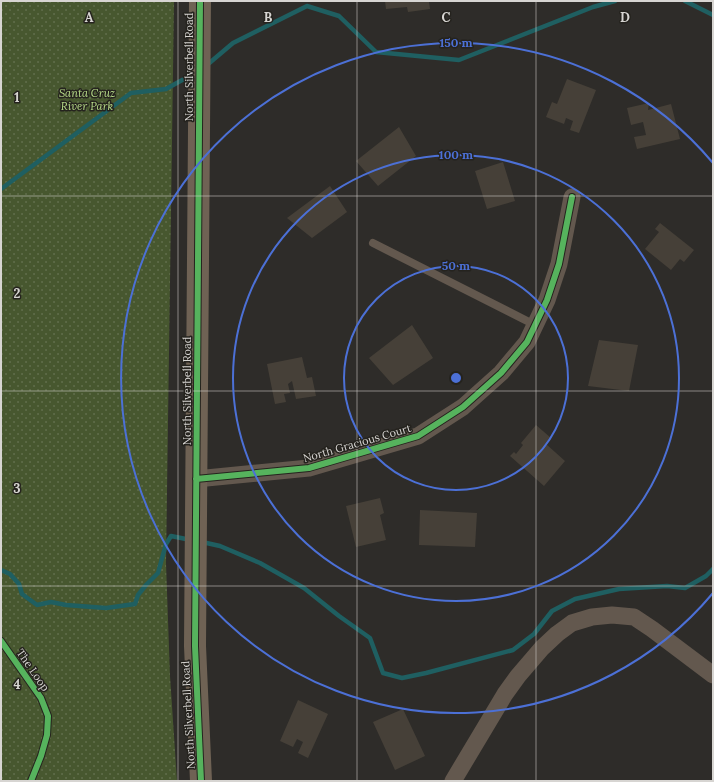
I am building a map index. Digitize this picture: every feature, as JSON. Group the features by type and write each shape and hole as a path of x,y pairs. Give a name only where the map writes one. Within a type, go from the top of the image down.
{"main road":[{"name":"North Silverbell Road","path":"200,1 194,646 201,781"}],"street":[{"name":"North Gracious Court","path":"196,479 309,468 418,436 463,408 501,373 527,342 547,300 559,264 572,197"},
{"path":"453,781 505,694 518,676 542,648 572,623 592,617 612,615 634,617 713,674"}],"lane":[{"path":"373,243 535,325"}],"green space":[{"name":"Santa Cruz River Park","path":"1,1 174,1 166,563 170,676 177,781 1,781"}],"building":[{"path":"385,1 433,2 429,2 430,9 408,12 407,7 386,9"},
{"path":"567,79 596,90 579,133 570,130 573,121 566,118 564,124 546,117 552,102 557,104"},
{"path":"649,103 648,110 671,104 680,139 637,149 634,137 646,135 643,122 631,125 627,108"},
{"path":"399,127 416,156 378,186 356,161"},
{"path":"503,162 515,201 487,209 475,171"},
{"path":"330,186 347,212 312,238 287,218"},
{"path":"660,223 694,250 684,262 680,259 671,270 645,249 659,232 655,229"},
{"path":"412,325 433,358 393,385 369,358"},
{"path":"599,340 638,345 629,391 588,386"},
{"path":"302,357 307,378 312,377 316,396 296,399 292,381 288,384 290,393 284,394 286,402 275,404 267,364"},
{"path":"536,425 551,438 546,444 565,461 544,486 510,456 514,452 516,454 523,445 521,443"},
{"path":"380,498 384,513 380,515 386,540 356,547 346,506"},
{"path":"420,510 477,513 475,547 419,545"},
{"path":"298,700 328,714 308,758 298,753 303,742 297,739 293,747 280,741"},
{"path":"403,709 425,756 395,770 373,722"}],"waterway":[{"path":"207,65 233,43 307,6 339,16 376,52 459,60 593,7 615,1"},
{"path":"685,1 713,15"},
{"path":"1,189 131,93 166,89 193,74"},
{"path":"1,570 10,574 19,584 22,594 37,605 51,602 66,605 106,608 135,604 138,595 158,573 166,544 171,536 191,540"},
{"path":"202,542 220,546 260,563 304,588 370,638 383,673 402,678 513,650 534,634 552,611 575,599 619,589 667,586 685,588 706,576 713,569"}],"cycle path":[{"path":"200,1 195,646 201,781"},
{"path":"196,479 309,468 418,436 463,407 501,373 527,342 547,300 559,264 572,197"},
{"name":"The Loop","path":"1,641 41,698 48,716 47,735 41,756 31,781"}]}
